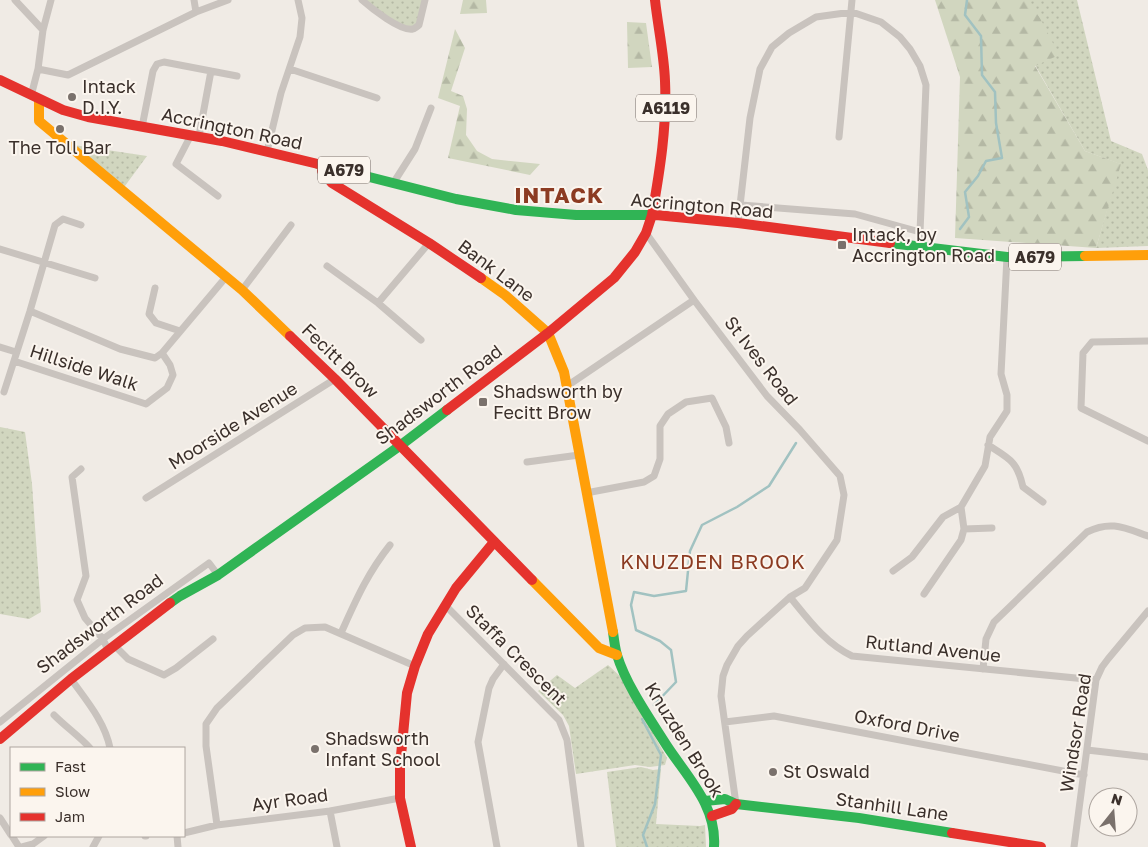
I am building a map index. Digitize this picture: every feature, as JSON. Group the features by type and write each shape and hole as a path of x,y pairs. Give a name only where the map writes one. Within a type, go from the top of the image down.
{"main road":[{"name":"A6119","path":"652,215 666,121 666,82 655,0"},
{"name":"Accrington Road","path":"0,80 63,110 88,117 267,151 456,199 516,210 576,215 652,215 738,223 1007,258 1148,255"},
{"name":"Fecitt Brow","path":"35,98 39,121 242,290 401,445 599,648 617,655"},
{"name":"Bank Lane","path":"323,165 322,171 332,183 429,243 505,295 548,333 568,386 617,655"},
{"name":"Shadsworth Road","path":"0,739 70,679 111,647 180,596 218,575 401,445 548,333 614,278 635,252 646,233 652,215"},
{"path":"411,847 400,798 400,766 407,694 415,666 428,634 456,588 494,542"},
{"name":"Knuzden Brook","path":"617,655 627,679 650,722 705,801 712,816 715,831 714,847"},
{"name":"Stanhill Lane","path":"705,801 724,799 736,804 860,818 1041,847"},
{"path":"712,816 732,809 736,804"}],"street":[{"path":"15,0 43,30"},
{"path":"35,98 43,30 51,0"},
{"path":"194,0 196,12"},
{"path":"38,69 68,76 196,12 228,0"},
{"path":"267,151 281,92 300,37 302,18 298,0"},
{"path":"362,0 374,10 405,29 413,30 419,25 425,0"},
{"path":"839,137 852,0"},
{"path":"738,223 750,118 760,69 772,47 789,33 816,17 852,12 881,22 900,37 915,57 924,78 926,85 920,232 923,248"},
{"path":"142,127 153,71 157,64 164,62 237,76"},
{"path":"290,69 377,98"},
{"path":"211,71 195,136 176,164 218,196"},
{"path":"394,182 415,149 431,108"},
{"name":"Accrington Road","path":"741,205 855,214 920,232"},
{"path":"4,392 55,225 63,219 81,225"},
{"path":"242,290 292,225"},
{"name":"St Ives Road","path":"646,233 694,300 773,403 800,430 840,476 844,495 837,540 805,588 790,598 747,636 731,657 723,676 721,686 722,710 736,804"},
{"path":"378,303 429,243"},
{"path":"0,249 95,278"},
{"path":"893,571 912,557 943,518 961,507 984,466 990,437 1007,411 1007,395 1001,374 1007,258"},
{"path":"327,266 378,303 421,340"},
{"path":"30,311 120,349 155,358 162,353 226,278"},
{"path":"155,288 148,314 156,323 180,331"},
{"path":"568,386 694,300"},
{"path":"1148,341 1092,342 1083,353 1081,408 1148,441"},
{"path":"0,347 16,352"},
{"name":"Hillside Walk","path":"14,361 146,404 167,388 173,375 162,353"},
{"name":"Moorside Avenue","path":"146,498 335,379"},
{"path":"586,493 644,482 654,476 660,459 660,426 668,414 686,402 712,398 726,427 730,443"},
{"path":"988,445 1011,460 1020,472 1023,487 1043,502"},
{"path":"527,462 580,455"},
{"path":"81,468 72,477 86,576 77,600 85,618 111,647 128,660 164,675 176,668 212,639"},
{"path":"924,594 961,540 964,529 961,507"},
{"path":"983,669 986,639 994,622 1087,532 1097,527 1114,526 1148,536"},
{"path":"964,529 992,528"},
{"path":"340,633 361,587 390,545"},
{"name":"Shadsworth Road","path":"0,722 103,639 208,563 218,575"},
{"name":"Rutland Avenue","path":"790,598 824,636 852,656 1096,680"},
{"name":"Staffa Crescent","path":"445,605 559,720 568,740 581,847"},
{"name":"Windsor Road","path":"1074,847 1096,680 1104,663 1148,611"},
{"path":"217,825 206,746 206,724 217,708 300,630 324,627 415,666"},
{"path":"497,847 478,742 489,688 504,664"},
{"path":"70,679 96,715 110,747"},
{"path":"54,715 89,747"},
{"name":"Oxford Drive","path":"725,722 774,716 1084,775"},
{"path":"1087,750 1143,754"},
{"name":"Ayr Road","path":"185,833 217,825 330,811 400,798"},
{"path":"330,811 337,847"},
{"path":"0,818 10,834"},
{"path":"12,837 21,847 33,844 43,837"}],"green space":[{"path":"362,0 425,0 419,25 405,29"},
{"path":"463,0 486,0 487,13 460,14"},
{"path":"935,0 1027,0 1040,18 1059,55 1035,66 1085,151 1121,164 1096,248 955,238 960,77"},
{"path":"1023,0 1077,0 1111,141 1142,154 1148,170 1148,246 1096,248 1120,164 1085,151 1035,65 1058,55"},
{"path":"627,22 646,23 652,67 628,68"},
{"path":"455,29 465,48 451,91 463,96 467,109 466,135 477,151 492,159 540,164 530,175 448,158 460,106 438,98"},
{"path":"67,144 147,156 122,190"},
{"path":"0,427 25,432 32,484 41,612 29,619 0,614"},
{"path":"608,665 621,677 667,758 665,765 650,767 635,765 576,774 569,726 563,715 538,691 557,675 575,688"},
{"path":"641,767 653,770 661,769 656,824 705,825 706,847 616,847 607,772"}],"waterway":[{"path":"960,229 969,217 965,192 978,176 986,161 1002,158 996,123 995,92 982,75 981,36 965,15 967,0"},
{"name":"Knuzden Brook","path":"654,705 676,682 671,650 660,641 636,630 631,605 634,592 654,596 686,591 690,551 702,525 737,507 769,486 796,443"},
{"name":"Knuzden Brook","path":"642,719 661,755 655,804 643,835 647,847"}],"traffic: fast":[{"path":"318,164 456,199 516,210 576,215 656,215"},
{"path":"890,243 1007,257 1085,256"},
{"path":"170,603 218,575 401,445 447,410"},
{"path":"613,632 617,655 632,690 706,805 714,832 714,847"},
{"path":"705,801 725,799 736,804 859,818 952,833"}],"traffic: slow":[{"path":"39,100 39,121 242,290 290,336"},
{"path":"1085,256 1148,255"},
{"path":"481,278 505,295 548,333 564,372 613,632"},
{"path":"532,580 599,648 617,655"}],"traffic: jam":[{"path":"652,215 658,181 665,115 665,81 655,0"},
{"path":"0,80 63,110 88,117 222,141 318,164"},
{"path":"323,165 322,171 332,183 429,243 481,278"},
{"path":"447,410 548,333 614,278 635,252 646,233 652,215"},
{"path":"656,215 738,223 890,243"},
{"path":"290,336 335,379 532,580"},
{"path":"411,847 400,798 400,766 407,693 415,666 428,634 456,588 494,542"},
{"path":"0,739 71,679 170,603"},
{"path":"712,816 732,809 736,804"},
{"path":"952,833 1041,847"}],"place":[{"name":"Intack D.I.Y.","path":"72,97"},
{"name":"The Toll Bar","path":"60,129"},
{"name":"Intack, by Accrington Road","path":"842,245"},
{"name":"Shadsworth by Fecitt Brow","path":"483,402"},
{"name":"Shadsworth Infant School","path":"315,749"},
{"name":"St Oswald","path":"773,772"}],"district":[{"name":"INTACK","path":"559,195"},
{"name":"KNUZDEN BROOK","path":"713,562"}]}
